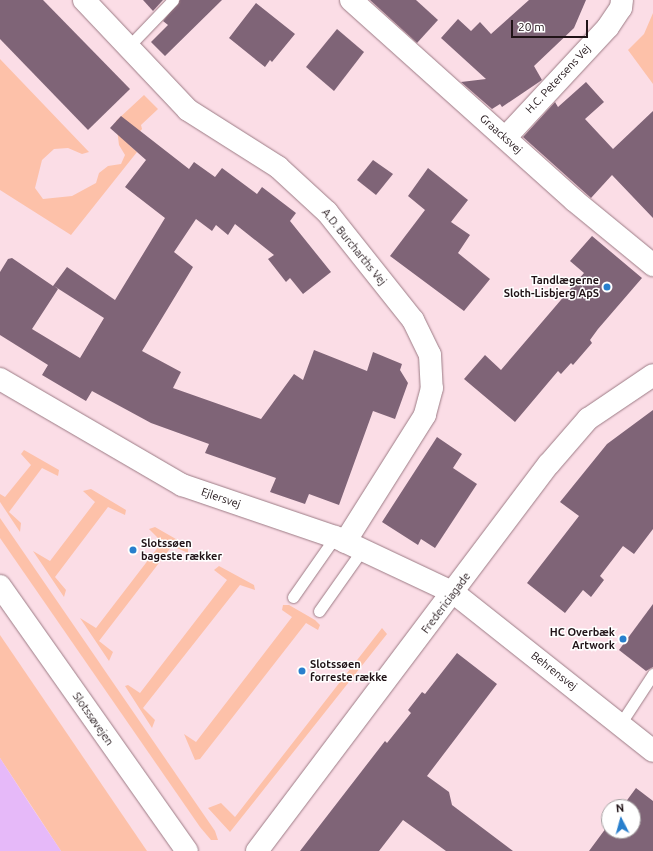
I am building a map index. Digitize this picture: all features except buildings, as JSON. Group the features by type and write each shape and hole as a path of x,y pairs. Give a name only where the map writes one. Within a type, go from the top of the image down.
{"street":[{"name":"A.D. Burcharths Vej","path":"84,0 188,110 278,167 327,212 413,320 430,355 432,388 425,415 347,543"},
{"name":"Graacksvej","path":"351,0 505,138 653,265"},
{"name":"H.C. Petersens Vej","path":"505,138 608,27 621,8 622,0"},
{"name":"Fredericiagade","path":"257,851 454,593 549,464 588,419 653,375"},
{"name":"Ejlersvej","path":"0,379 182,485 347,543 454,593"},
{"name":"Slotssøvejen","path":"0,586 187,851"},
{"name":"Behrensvej","path":"454,593 621,723 653,751"}],"lane":[{"path":"128,47 173,0"},
{"path":"293,597 347,543"},
{"path":"319,611 347,543"},
{"path":"621,723 653,674"}],"shaded area":[{"path":"653,13 653,84 628,50 644,34"},
{"path":"0,59 89,152 82,154 68,148 54,149 42,160 35,188 43,199 72,196 96,183 99,173 108,166 121,164 125,155 119,145 116,121 144,95 158,109 141,125 142,129 129,145 137,152 71,235 0,190"},
{"path":"24,450 59,470 58,476 42,468 9,512 21,523 20,532 0,502 0,494 5,497 31,465 21,454"},
{"path":"91,489 126,510 125,515 108,507 55,577 66,590 64,597 33,551 50,561 95,502 83,491"},
{"path":"0,518 215,831 218,840 211,840 200,827 0,538"},
{"path":"155,527 188,546 188,553 172,546 99,641 113,652 109,661 80,618 96,628 162,542 149,529"},
{"path":"219,566 254,585 255,590 240,585 143,708 155,720 152,728 125,686 128,685 140,693 227,580 214,570"},
{"path":"283,605 289,605 315,620 320,625 318,630 306,623 200,759 195,760 184,734 196,742 292,617 282,610"},
{"path":"382,628 387,634 230,832 208,808 221,803 235,817"},
{"path":"0,635 147,851 61,851 0,758"},
{"path":"0,758 31,806 61,851 0,851"}],"place":[{"name":"Tandlægerne Sloth-Lisbjerg ApS","path":"607,287"},
{"name":"Slotssøen bageste rækker","path":"133,550"},
{"name":"HC Overbæk Artwork","path":"623,639"},
{"name":"Slotssøen forreste række","path":"302,671"}]}
